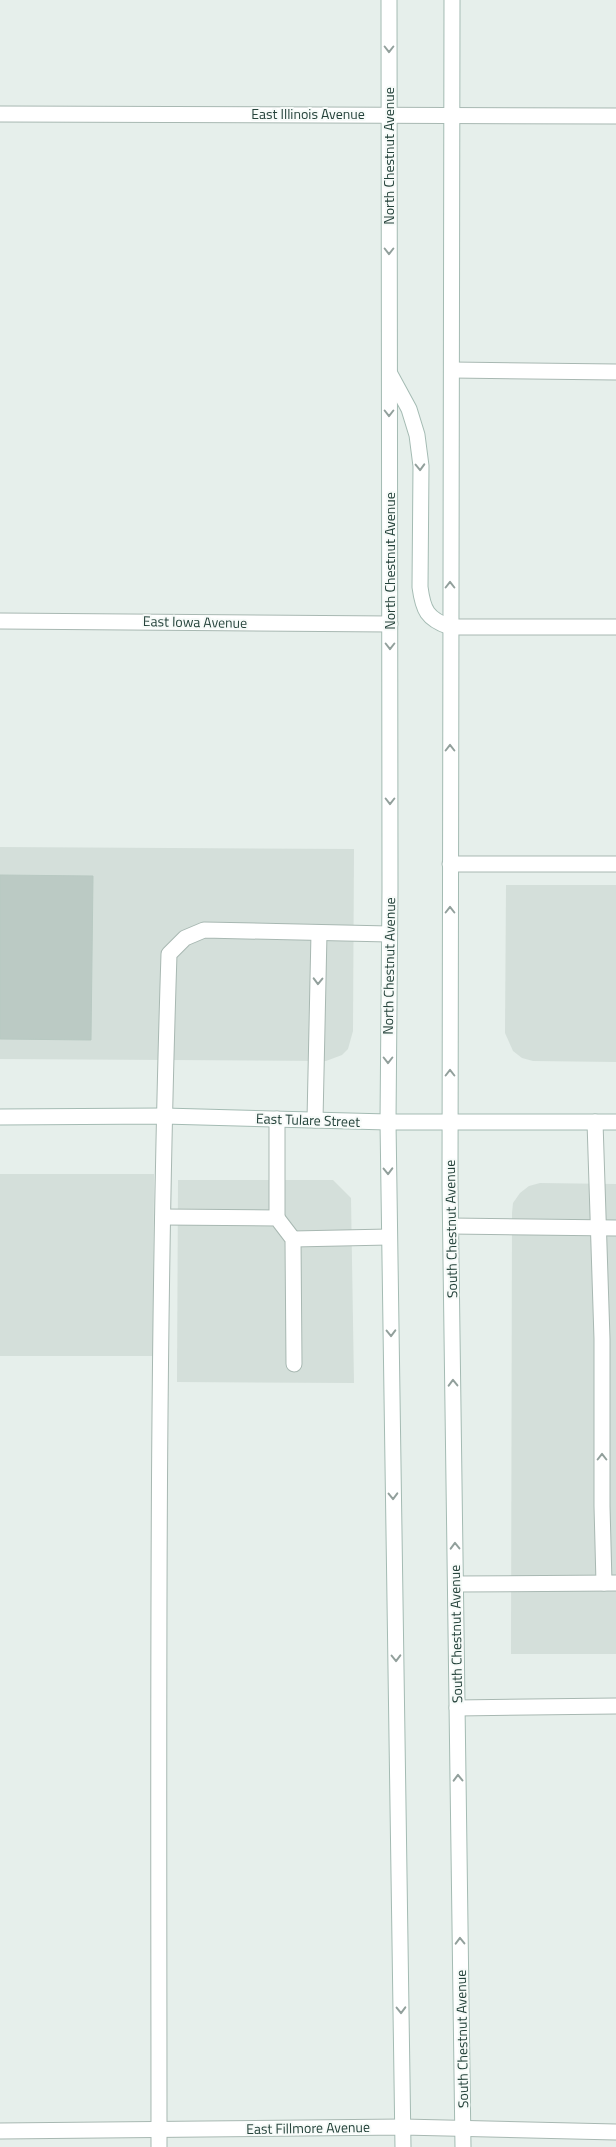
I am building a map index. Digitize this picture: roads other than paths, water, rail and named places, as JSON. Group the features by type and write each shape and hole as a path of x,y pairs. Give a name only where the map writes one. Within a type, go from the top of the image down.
{"main road":[{"name":"North Chestnut Avenue","path":"388,1122 390,624 389,0"},
{"path":"450,1122 452,0"},
{"name":"East Illinois Avenue","path":"0,114 616,116"},
{"path":"452,370 616,372"},
{"path":"389,372 409,409 417,435 420,466 420,587 422,604 428,614 438,623 450,627 616,626"},
{"name":"East Iowa Avenue","path":"0,621 390,624"},
{"path":"450,864 616,864"},
{"path":"159,2147 159,1579 164,1116 169,954 185,938 204,930 389,934"},
{"path":"315,1120 319,933"},
{"name":"East Tulare Street","path":"0,1117 164,1116 388,1122 616,1122"},
{"path":"277,1119 277,1218 293,1239 294,1364"},
{"path":"388,1122 403,2147"},
{"name":"South Chestnut Avenue","path":"450,1122 463,2147"},
{"path":"456,1584 610,1583 602,1506 602,1339 595,1122"},
{"path":"163,1217 277,1218"},
{"path":"451,1226 616,1228"},
{"path":"293,1239 389,1237"},
{"path":"458,1708 616,1706"},
{"name":"East Fillmore Avenue","path":"0,2132 403,2127 616,2132"}]}
